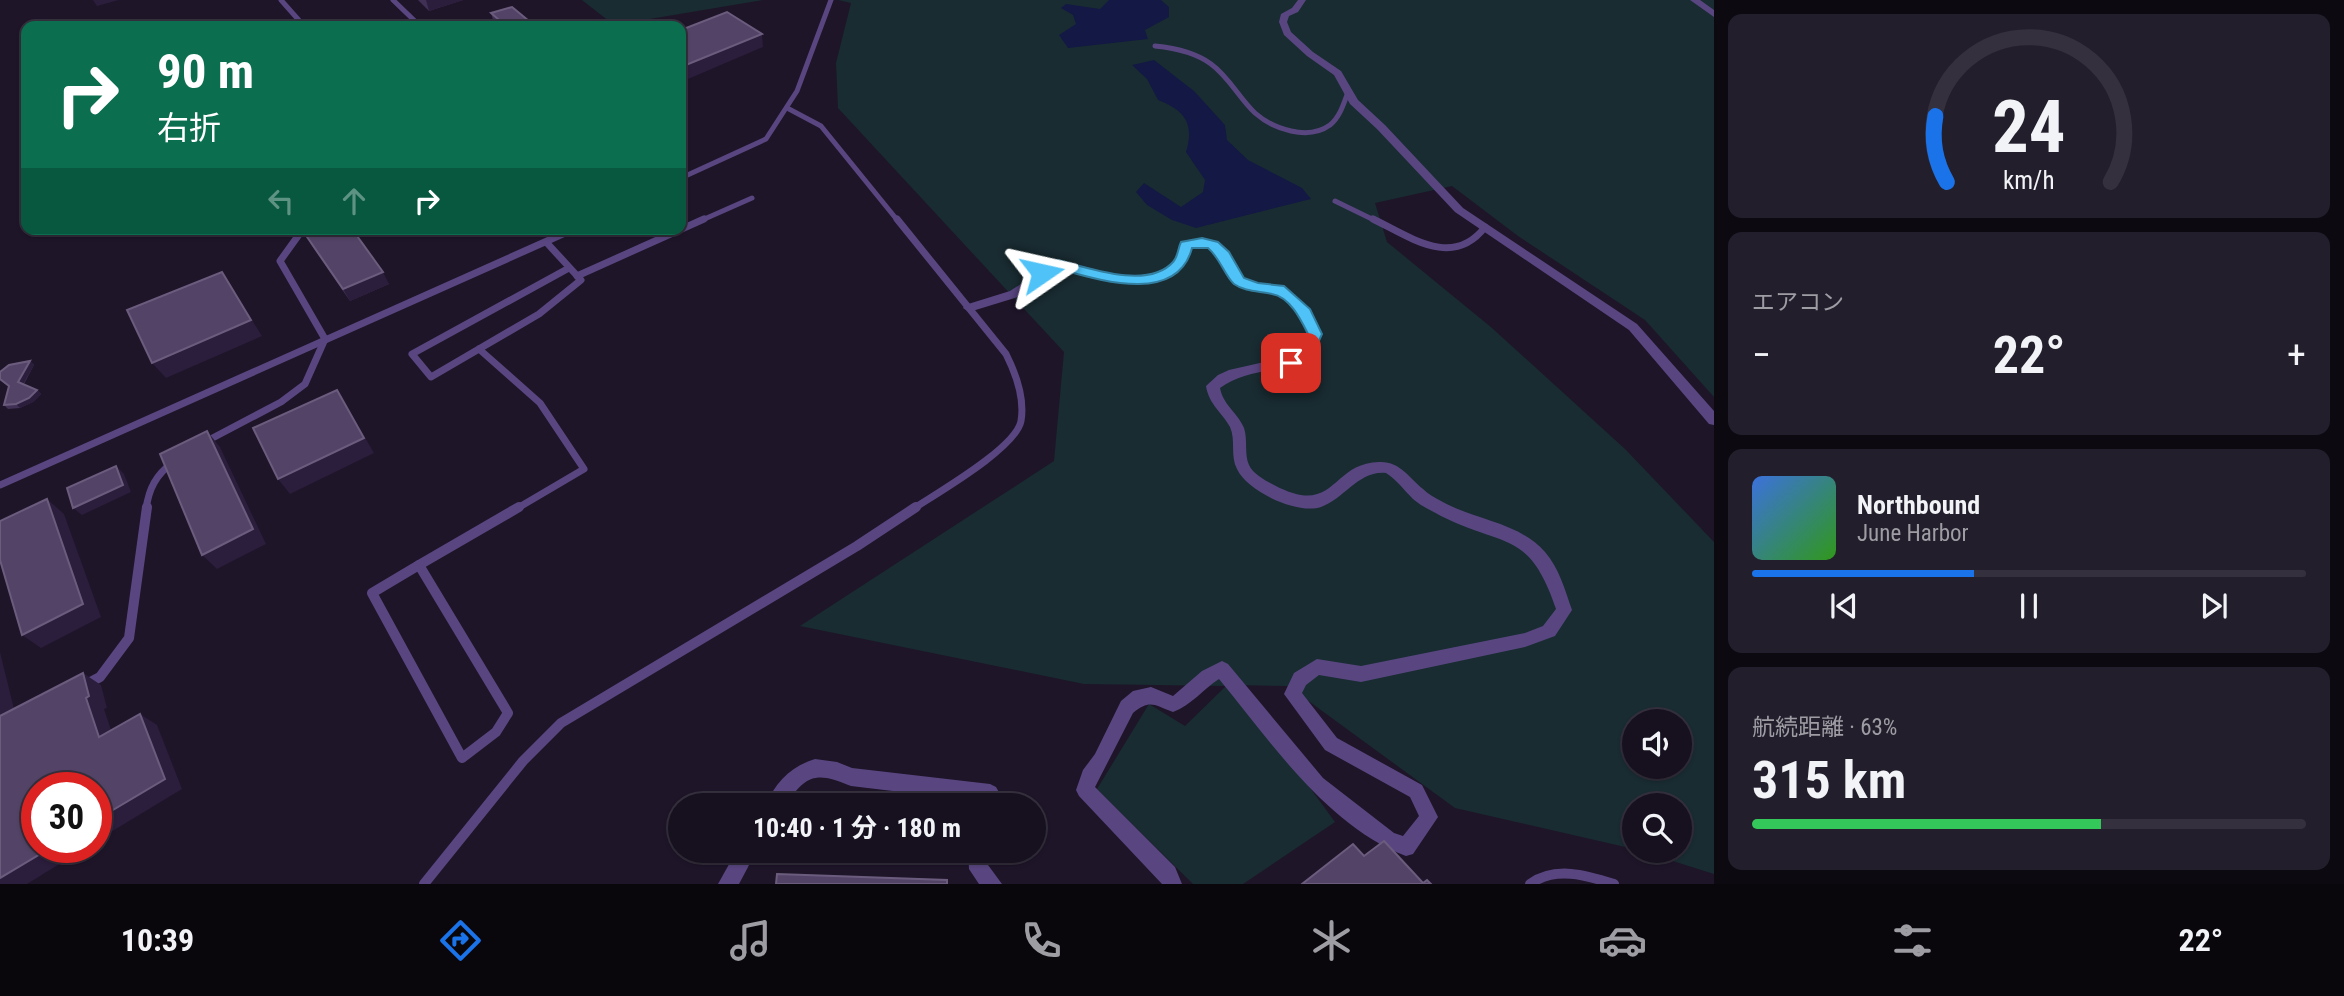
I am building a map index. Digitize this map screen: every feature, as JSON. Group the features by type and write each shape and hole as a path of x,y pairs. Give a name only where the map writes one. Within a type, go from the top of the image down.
{"street":[{"path":"1302,0 1295,9 1285,14 1283,22 1287,33 1310,54 1338,73 1353,102 1381,127 1459,210 1633,327 1714,421"},
{"path":"1694,0 1714,14"},
{"path":"969,308 1014,294 1058,264 1110,278 1144,280 1170,271 1181,263 1186,245 1202,242 1213,245 1224,255 1239,281 1256,288 1280,290 1288,295 1305,312 1315,334 1305,357 1276,368 1230,374 1213,386 1213,397 1237,426 1242,467 1251,477 1277,494 1304,505 1318,502 1369,469 1384,467 1401,475 1423,498 1528,544 1546,561 1560,593 1564,610 1549,631 1525,640 1361,674 1317,667 1300,680 1293,694 1331,744 1416,791 1429,817 1406,847 1388,840 1317,784 1222,669 1210,673 1184,700 1173,704 1151,695 1139,697 1127,707 1101,760 1089,776 1085,790 1168,874 1172,884"},
{"path":"782,793 789,782 808,769 832,767 851,777 990,793"},
{"path":"728,884 740,863"},
{"path":"978,863 979,869 992,884"}],"lane":[{"path":"281,0 300,21"},
{"path":"393,0 415,21"},
{"path":"686,176 766,139 789,109 831,0"},
{"path":"1155,46 1164,46 1206,61 1255,113 1282,128 1319,132 1332,124 1348,92"},
{"path":"424,884 523,761 561,723 858,546 983,463 1013,438 1021,422 1018,377 1006,354 821,126 789,109"},
{"path":"686,227 752,198"},
{"path":"1335,201 1432,248 1455,249 1468,246 1479,238 1485,227"},
{"path":"299,235 280,261 325,339"},
{"path":"0,485 562,235"},
{"path":"577,276 669,235"},
{"path":"547,243 582,280 539,314 431,377 412,354 569,268"},
{"path":"193,448 281,402 305,384 325,339"},
{"path":"419,565 508,713 496,732 462,758 372,593 419,565 584,469 540,403 479,349"},
{"path":"78,689 100,677 130,638 149,490 162,470 183,455"},
{"path":"1530,884 1537,877 1564,873 1614,884"}],"shaded area":[{"path":"582,0 763,0 638,21 609,21"},
{"path":"838,0 1714,0 1714,397 1645,320 1518,236 1452,186 1375,203 1387,242 1492,328 1625,449 1714,542 1714,874 1679,863 1692,863 1692,793 1622,793 1622,846 1455,808 1288,686 1235,685 1335,822 1243,884 1193,884 1097,789 1149,704 1185,726 1226,686 1084,684 800,626 1054,461 1064,352 838,108 836,63 851,3"},
{"path":"1109,0 1161,0 1169,7 1169,17 1145,30 1148,39 1068,48 1059,35 1076,24 1073,15 1061,8 1066,4 1100,9"},
{"path":"1154,60 1194,91 1225,125 1227,140 1248,160 1302,188 1311,199 1196,228 1172,220 1147,205 1136,192 1144,183 1181,207 1203,192 1205,180 1186,152 1189,133 1185,119 1175,108 1158,100 1147,79 1132,65"}],"building":[{"path":"512,7 529,21 500,21 491,13"},
{"path":"727,12 762,34 686,65 686,28"},
{"path":"306,235 356,235 383,272 343,289"},
{"path":"222,272 251,320 152,363 127,310"},
{"path":"30,361 18,382 37,390 29,398 16,404 4,405 9,386 0,379 0,372 9,365"},
{"path":"337,390 364,438 278,479 253,428"},
{"path":"207,431 253,529 202,555 160,454"},
{"path":"116,466 123,485 73,508 67,488"},
{"path":"47,499 83,604 22,635 0,560 0,521"},
{"path":"83,673 89,696 86,698 99,737 140,714 165,779 112,810 112,772 21,772 21,863 25,863 0,878 0,716"},
{"path":"1384,841 1423,883 1427,880 1431,884 1302,884 1353,844 1364,856"},
{"path":"777,874 947,880 947,884 776,884"}],"route":[{"path":"1042,273 1058,264 1070,265 1110,278 1144,280 1170,271 1181,263 1186,245 1202,242 1213,245 1224,255 1239,281 1256,288 1280,290 1305,312 1315,334 1310,351 1305,357 1291,363"}]}
